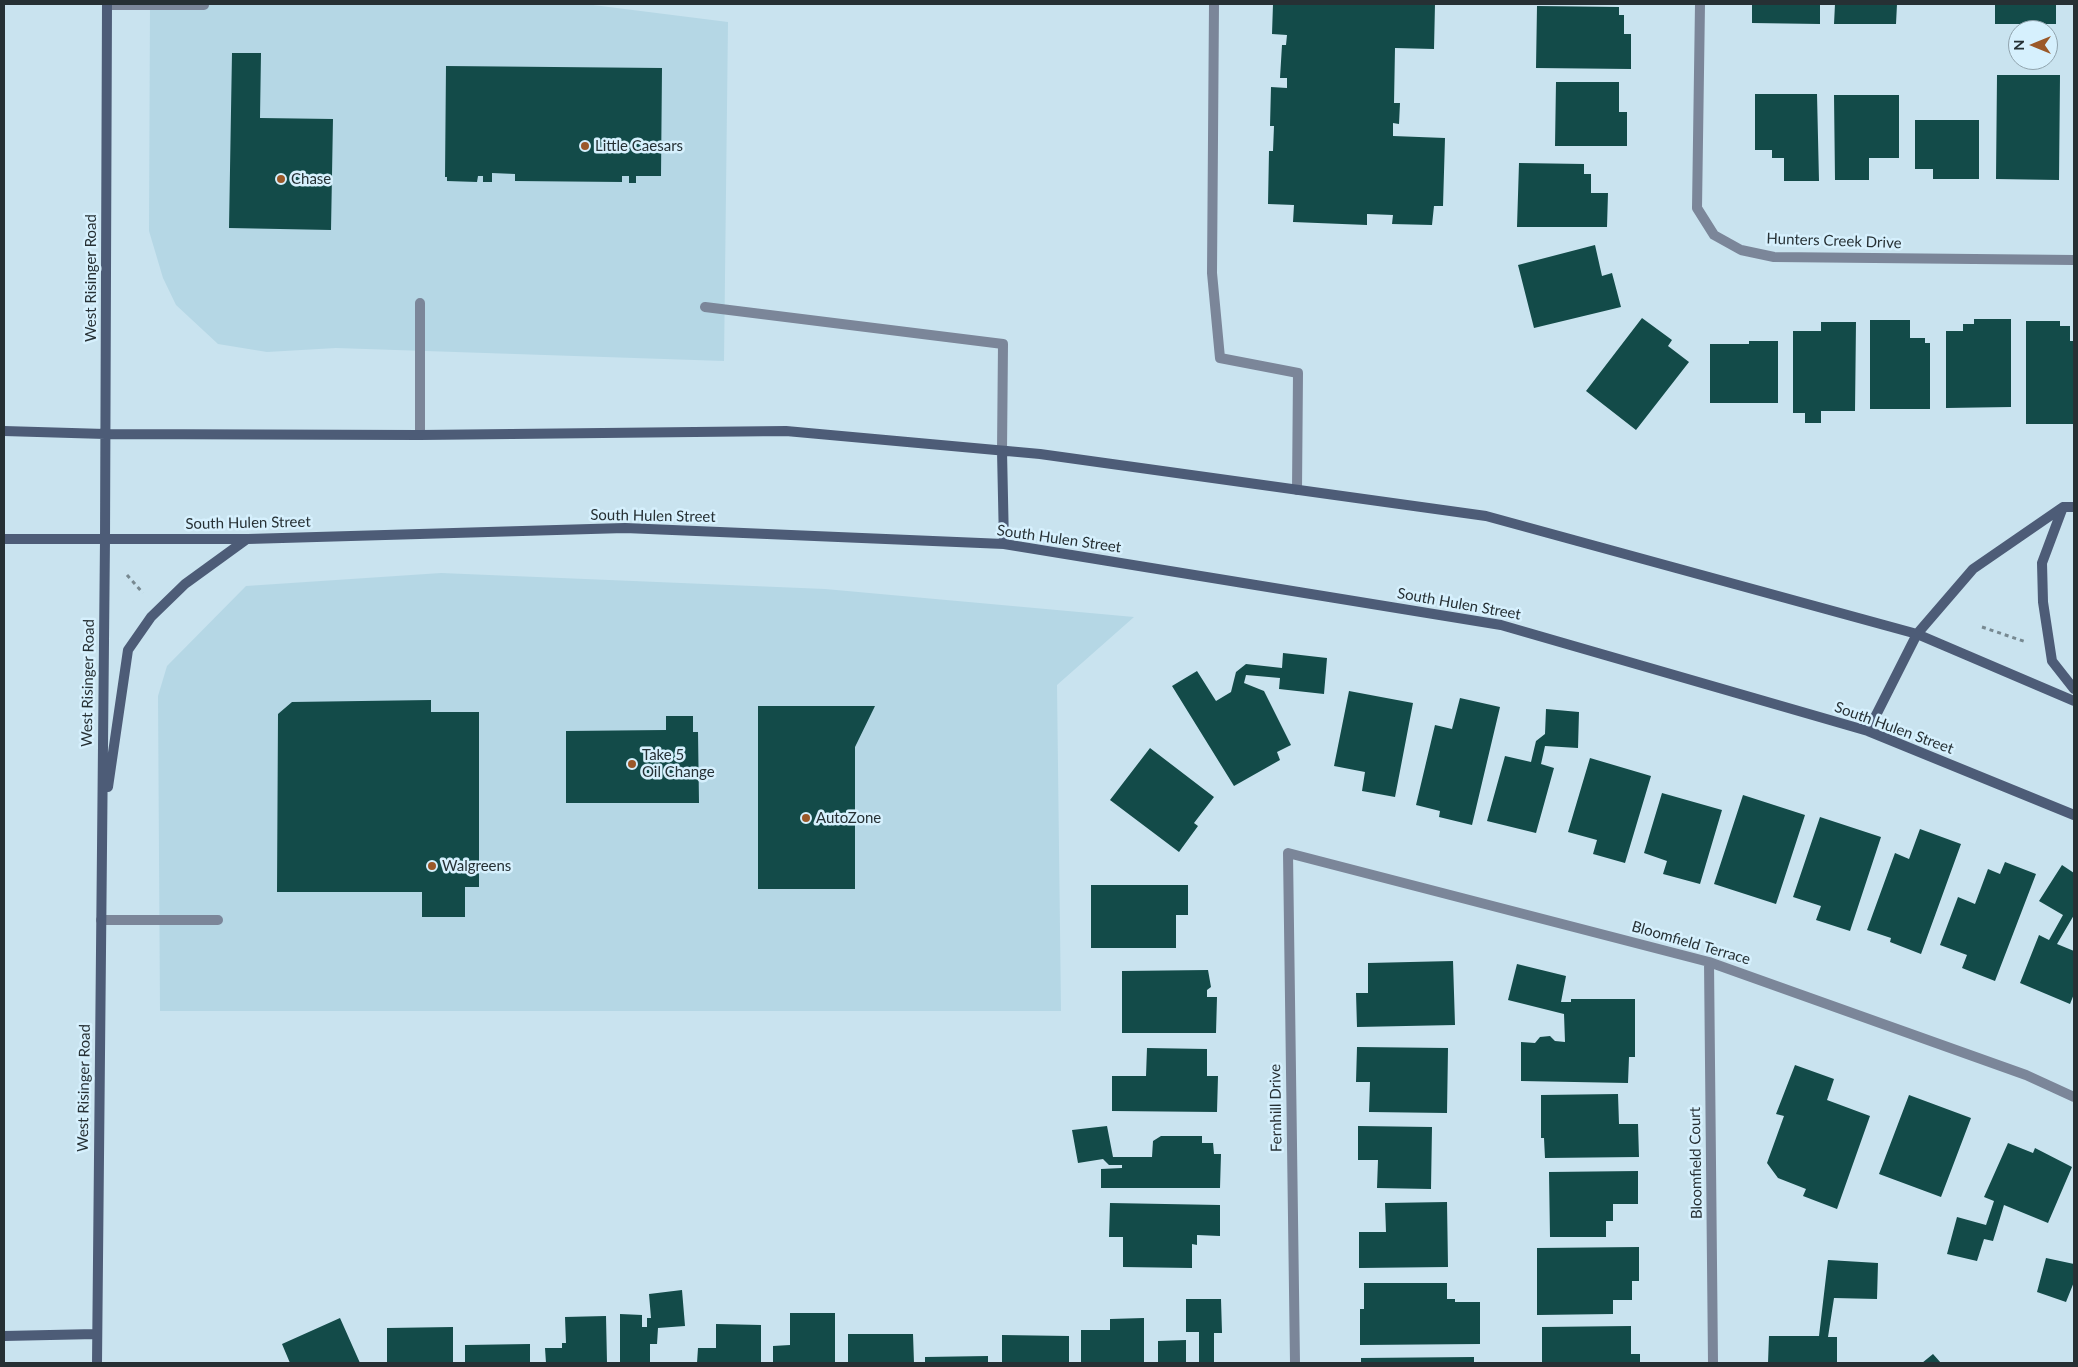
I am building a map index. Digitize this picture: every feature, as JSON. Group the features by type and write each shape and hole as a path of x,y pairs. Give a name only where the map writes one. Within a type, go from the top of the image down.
{"main road":[{"name":"West Risinger Road","path":"97,1363 105,539 107,4"},
{"path":"4,431 105,434 420,435 786,431 1040,454 1486,516 1917,634 2074,701"},
{"path":"1002,451 1004,544"},
{"path":"2063,507 2042,563 2043,602 2052,660 2074,689"},
{"path":"1868,731 1917,634 1973,569 2063,507 2074,507"},
{"name":"South Hulen Street","path":"4,539 248,539 625,528 1004,544 1501,625 1868,731 2074,815"},
{"path":"102,828 128,650 151,617 185,584 248,539"},
{"path":"4,1336 96,1334"}],"street":[{"path":"107,4 204,5"},
{"path":"1214,4 1212,273 1220,358 1298,373 1297,490"},
{"name":"Hunters Creek Drive","path":"1700,4 1696,208 1714,235 1741,250 1774,256 2074,260"},
{"path":"420,303 420,435"},
{"path":"705,306 1003,344 1002,451"},
{"name":"Bloomfield Terrace","path":"1288,852 1710,962 2026,1075 2074,1096"},
{"name":"Fernhill Drive","path":"1288,852 1295,1363"},
{"path":"101,920 218,920"},
{"name":"Bloomfield Court","path":"1710,962 1713,1363"}],"path":[{"path":"127,575 144,594"},
{"path":"1982,627 2027,642"}],"shaded area":[{"path":"150,4 585,4 728,22 724,361 336,348 267,352 218,344 176,305 163,278 149,231"},
{"path":"441,573 825,589 1134,617 1057,685 1061,1011 160,1011 158,696 167,666 246,586"}],"building":[{"path":"1273,4 1435,4 1434,49 1395,48 1394,103 1400,103 1399,124 1393,123 1393,136 1445,138 1443,206 1434,206 1432,225 1392,224 1393,215 1367,214 1367,225 1293,222 1294,205 1268,204 1269,151 1273,151 1274,126 1270,126 1271,87 1287,88 1287,78 1280,78 1282,45 1286,45 1287,35 1272,34"},
{"path":"1752,4 1820,4 1820,24 1752,23"},
{"path":"1835,4 1897,4 1896,24 1834,24"},
{"path":"1995,4 2056,4 2056,20 2008,20 2008,24 1995,24"},
{"path":"1537,6 1619,7 1619,15 1624,15 1624,34 1631,34 1631,69 1536,68"},
{"name":"Chase","path":"232,53 261,53 260,118 333,119 331,230 229,228"},
{"path":"446,66 662,68 661,176 636,176 636,183 629,183 629,176 622,176 622,182 515,181 515,174 492,173 492,182 483,182 483,176 478,176 477,182 447,181 447,177 445,177"},
{"path":"1997,75 2060,75 2059,180 1996,179"},
{"path":"1556,82 1619,82 1619,112 1627,112 1627,146 1555,146"},
{"path":"1755,94 1817,94 1819,181 1784,181 1784,158 1772,158 1772,150 1755,150"},
{"path":"1834,95 1899,95 1899,158 1869,158 1869,180 1835,180"},
{"path":"1915,120 1979,120 1979,179 1933,179 1933,169 1915,169"},
{"path":"1519,163 1584,164 1584,174 1591,174 1591,193 1608,193 1607,227 1517,227"},
{"path":"1595,245 1602,276 1612,273 1621,307 1534,328 1518,265"},
{"path":"1642,318 1672,340 1668,346 1689,362 1636,430 1586,391"},
{"path":"1974,319 2011,319 2011,407 1946,408 1946,331 1963,331 1963,324 1974,324"},
{"path":"1870,320 1910,320 1910,338 1925,338 1925,343 1930,343 1930,409 1870,409"},
{"path":"2026,321 2060,321 2060,326 2070,326 2070,341 2074,341 2074,424 2026,424"},
{"path":"1821,322 1856,322 1855,411 1821,411 1821,423 1805,423 1805,413 1793,413 1793,331 1821,331"},
{"path":"1749,341 1778,341 1778,403 1710,403 1710,344 1749,344"},
{"path":"1283,653 1327,658 1324,694 1279,689 1280,678 1246,675 1244,683 1264,691 1291,745 1277,752 1280,760 1234,786 1172,686 1197,671 1216,701 1231,692 1236,672 1246,664 1282,668"},
{"path":"1349,691 1413,703 1395,797 1362,791 1365,772 1334,766"},
{"path":"1460,698 1500,707 1472,825 1439,817 1440,811 1416,805 1435,725 1452,729"},
{"name":"Walgreens","path":"431,700 431,712 479,712 479,887 465,887 465,917 422,917 422,892 277,892 278,714 292,702"},
{"name":"AutoZone","path":"758,706 875,706 855,747 855,889 758,889"},
{"path":"1546,709 1579,712 1578,748 1545,746 1541,764 1554,768 1536,833 1487,821 1505,756 1531,762 1536,741 1545,734"},
{"name":"Take 5 Oil Change","path":"666,716 693,716 693,732 698,732 699,803 566,803 566,731 666,730"},
{"path":"1150,748 1214,797 1194,823 1198,826 1179,852 1110,800"},
{"path":"1590,758 1651,776 1625,863 1593,854 1597,840 1568,832"},
{"path":"1662,793 1722,810 1700,884 1663,874 1667,861 1644,853"},
{"path":"1743,795 1805,815 1776,904 1714,884"},
{"path":"1820,817 1881,837 1850,931 1816,920 1821,906 1793,897"},
{"path":"1920,829 1961,844 1921,954 1890,942 1891,938 1867,930 1895,853 1909,859"},
{"path":"2005,862 2036,874 1995,981 1962,968 1967,955 1940,945 1958,897 1975,904 1988,869 2000,874"},
{"path":"2062,865 2074,873 2074,915 2057,944 2074,951 2074,994 2070,1004 2020,983 2039,935 2049,940 2063,915 2039,901"},
{"path":"1091,885 1188,885 1188,915 1176,915 1176,948 1091,948"},
{"path":"1453,961 1455,1025 1357,1027 1356,993 1368,993 1368,963"},
{"path":"1517,964 1566,976 1561,1002 1571,1002 1571,999 1635,999 1635,1057 1629,1057 1628,1083 1521,1081 1521,1042 1535,1043 1540,1037 1550,1036 1555,1041 1565,1042 1564,1014 1508,1000"},
{"path":"1208,970 1211,987 1207,990 1207,997 1217,997 1216,1033 1122,1033 1122,971"},
{"path":"1357,1047 1448,1048 1447,1113 1369,1112 1370,1082 1356,1082"},
{"path":"1147,1048 1207,1049 1207,1076 1218,1076 1217,1112 1112,1111 1112,1076 1146,1076"},
{"path":"1795,1065 1834,1079 1827,1100 1870,1116 1837,1209 1803,1196 1806,1189 1778,1178 1767,1163 1784,1116 1776,1114"},
{"path":"1618,1094 1619,1124 1638,1124 1639,1157 1545,1158 1544,1138 1541,1138 1541,1095"},
{"path":"1909,1095 1971,1118 1941,1197 1879,1174"},
{"path":"1107,1126 1113,1157 1152,1157 1153,1141 1161,1136 1202,1136 1202,1143 1213,1143 1214,1154 1221,1154 1220,1188 1101,1188 1101,1169 1122,1168 1122,1165 1109,1165 1103,1159 1078,1163 1072,1130"},
{"path":"1358,1126 1432,1127 1431,1189 1377,1188 1378,1160 1358,1160"},
{"path":"2008,1143 2033,1153 2035,1148 2072,1167 2048,1223 2004,1205 1993,1241 1984,1239 1977,1261 1947,1254 1957,1217 1986,1225 1994,1201 1984,1197"},
{"path":"1638,1171 1638,1204 1613,1204 1613,1221 1606,1221 1606,1237 1550,1237 1549,1172"},
{"path":"1447,1202 1448,1267 1359,1268 1359,1232 1386,1232 1385,1203"},
{"path":"1110,1203 1220,1205 1220,1236 1197,1235 1197,1245 1192,1244 1192,1268 1123,1267 1123,1237 1109,1237"},
{"path":"1639,1247 1639,1281 1632,1281 1632,1300 1613,1300 1613,1314 1537,1315 1537,1248"},
{"path":"2046,1258 2074,1264 2074,1282 2066,1302 2037,1292"},
{"path":"1828,1260 1878,1263 1877,1299 1834,1298 1828,1337 1837,1337 1837,1363 1768,1363 1769,1336 1819,1336"},
{"path":"1364,1283 1447,1283 1447,1299 1455,1299 1455,1302 1480,1302 1480,1344 1360,1345 1360,1309 1364,1309"},
{"path":"682,1290 685,1326 658,1328 657,1344 650,1344 650,1363 620,1363 620,1314 642,1315 642,1327 647,1327 647,1318 651,1318 649,1294"},
{"path":"1186,1299 1221,1299 1222,1333 1214,1333 1214,1363 1199,1363 1199,1332 1186,1332"},
{"path":"790,1313 835,1313 835,1363 773,1363 773,1346 790,1345"},
{"path":"606,1316 607,1363 546,1363 545,1348 562,1348 562,1343 566,1343 565,1317"},
{"path":"340,1318 360,1363 290,1363 282,1344"},
{"path":"1144,1318 1144,1363 1081,1363 1081,1330 1110,1330 1110,1319"},
{"path":"716,1324 761,1325 761,1363 697,1363 698,1348 716,1348"},
{"path":"1631,1326 1631,1354 1640,1354 1640,1363 1542,1363 1542,1327"},
{"path":"453,1327 453,1363 387,1363 387,1328"},
{"path":"848,1334 913,1334 914,1363 848,1363"},
{"path":"1002,1335 1069,1336 1069,1363 1002,1363"},
{"path":"1186,1340 1186,1363 1158,1363 1158,1341"},
{"path":"530,1344 530,1363 465,1363 465,1345"},
{"path":"1933,1354 1941,1363 1922,1363"},
{"path":"988,1356 988,1363 925,1363 925,1357"},
{"path":"1474,1357 1474,1363 1361,1363 1361,1358"}],"place":[{"name":"Little Caesars","path":"585,146"},
{"name":"Chase","path":"281,179"},
{"name":"Take 5 Oil Change","path":"632,764"},
{"name":"AutoZone","path":"806,818"},
{"name":"Walgreens","path":"432,866"}]}
